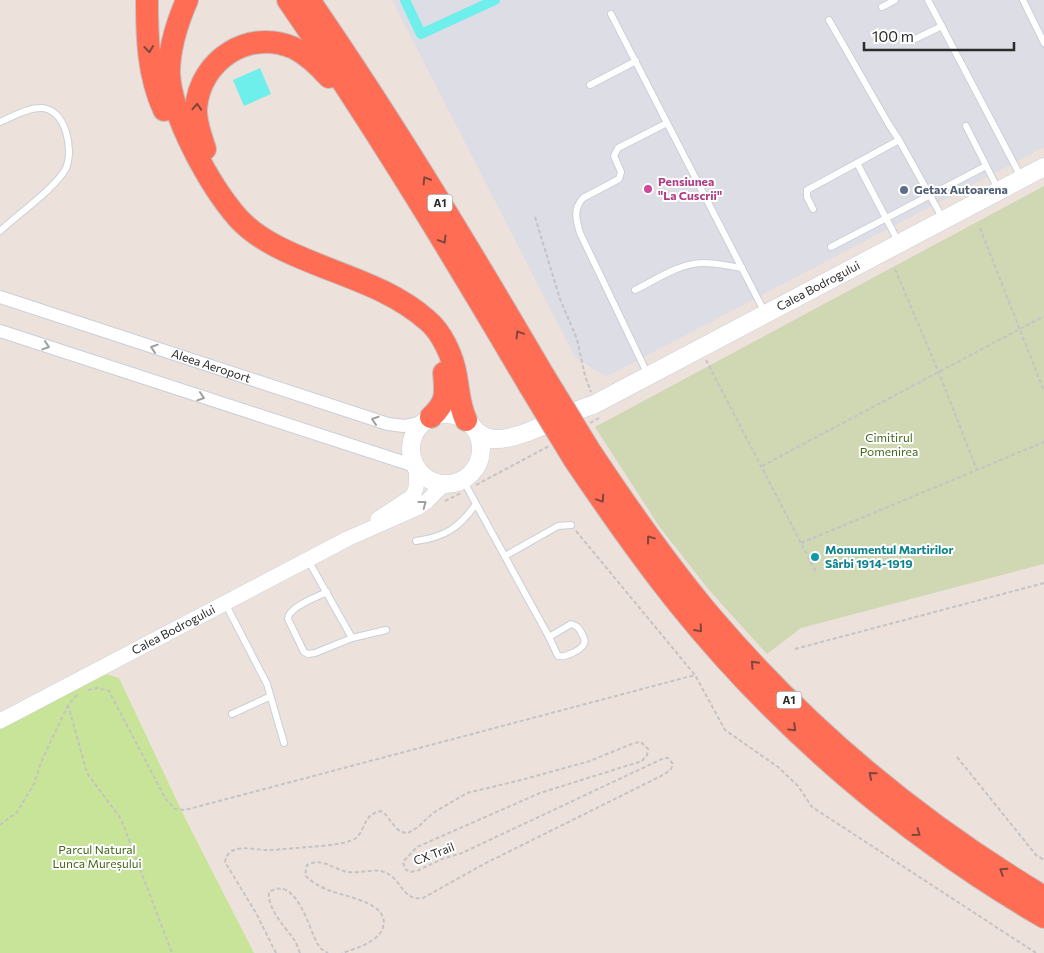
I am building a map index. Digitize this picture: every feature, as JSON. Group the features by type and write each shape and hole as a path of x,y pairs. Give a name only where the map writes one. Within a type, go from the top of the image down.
{"highway":[{"path":"147,0 149,48 156,88 161,103 178,138 204,165"},
{"path":"187,0 172,42 170,79 174,100 181,120 217,188 238,218 260,237 296,256 391,295 428,320 442,339 454,367 458,401 471,425"},
{"name":"A1","path":"288,0 362,110 427,214 536,380 581,454 624,533 678,604 719,652 781,716 832,764 906,824 963,866 1044,917"},
{"name":"A1","path":"309,0 408,150 463,239 536,380"},
{"path":"217,188 200,134 196,109 199,91 204,80 215,63 232,50 259,42 282,44 294,48 318,66 362,110"},
{"path":"409,307 431,335 442,362 445,384 444,400 440,408 427,419"},
{"name":"A1","path":"581,454 639,524 693,595 733,642 788,699 845,752 918,812 974,852 1044,897"}],"main road":[{"name":"Calea Bodrogului","path":"416,468 411,455 411,443 415,432 427,419 447,414 458,416 483,436 493,439 507,438 537,428 595,404 1044,166"},
{"name":"Calea Bodrogului","path":"463,480 472,472 479,461 490,454 521,446 544,436 580,416 595,404"},
{"path":"471,425 481,447 479,461"},
{"path":"416,468 428,480 444,484 463,480"}],"street":[{"name":"Aleea Aeroport","path":"0,297 388,424 409,426 427,419"},
{"path":"0,331 416,468"},
{"name":"Calea Bodrogului","path":"347,539 413,496 416,488 416,468"},
{"name":"Calea Bodrogului","path":"0,721 347,539 417,508 444,484"}],"lane":[{"path":"882,7 895,0"},
{"path":"928,0 1022,179"},
{"path":"1024,0 1044,43"},
{"path":"611,14 766,314"},
{"path":"829,20 943,220"},
{"path":"915,39 942,26"},
{"path":"590,85 636,61"},
{"path":"0,122 32,110 48,109 61,121 70,150 69,161 64,171 50,187 0,231"},
{"path":"649,376 580,233 576,214 579,202 583,198 619,179 621,172 614,156 618,148 667,123"},
{"path":"966,126 999,190"},
{"path":"813,208 807,197 807,190 899,140"},
{"path":"857,163 900,243"},
{"path":"831,247 986,166"},
{"path":"634,290 690,264 703,263 742,268"},
{"path":"463,480 558,656 561,657 577,650 584,642 578,627 572,624 549,637"},
{"path":"416,541 432,538 461,524 476,504"},
{"path":"505,556 558,526 571,525"},
{"path":"308,559 352,638"},
{"path":"328,592 293,609 288,615 288,620 304,652 308,654 315,653 352,638 386,630"},
{"path":"224,604 267,684 270,693 269,697 284,743"},
{"path":"232,714 269,697"}],"path":[{"path":"535,217 560,300 577,339 585,376 595,404"},
{"path":"980,228 1044,391"},
{"path":"895,270 939,373 977,470"},
{"path":"762,466 1044,316"},
{"path":"700,349 817,574"},
{"path":"801,543 1044,442"},
{"path":"571,525 695,675 725,730 778,767 798,786 812,807 1036,953"},
{"path":"795,649 1044,583"},
{"path":"87,690 97,688 109,691 165,798 175,809 185,810 695,675"},
{"path":"0,825 17,812 34,784 44,754 68,705 77,695"},
{"path":"68,705 86,773 121,819 172,953"},
{"name":"CX Trail","path":"276,953 256,913 225,862 228,854 234,850 297,848 345,843 354,840 361,833 368,818 374,813 381,811 396,828 401,832 408,833 434,813 467,792 521,780 590,761 634,743 641,742 648,749 647,755 642,761 540,793 417,846 403,862 406,869 410,872 417,871 442,859 462,853 664,758 672,761 671,769 665,774 416,900 406,894 388,873 382,871 349,872 320,862 307,864 305,874 309,879 329,891 373,906 381,912 384,919 383,928 379,934 358,947 342,953"},
{"path":"957,757 1036,855 1044,860"},
{"path":"300,953 294,938 286,931 268,898 269,892 275,888 281,887 289,891 295,898 317,943 321,949 328,953"}],"shaded area":[{"path":"392,0 1044,0 1044,147 606,377 575,357"}],"green space":[{"name":"Cimitirul Pomenirea","path":"1044,186 1044,564 801,628 767,654 709,590 659,526 595,427"},
{"name":"Parcul Natural Lunca Mureșului","path":"96,671 119,678 185,818 254,953 0,953 0,722"}],"water":[{"path":"260,68 271,94 244,106 233,80"}],"waterway":[{"path":"405,0 421,34 495,0"}],"place":[{"name":"Pensiunea \"La Cuscrii\"","path":"648,189"},
{"name":"Getax Autoarena","path":"904,190"},
{"name":"Monumentul Martirilor Sârbi 1914-1919","path":"815,557"}]}
